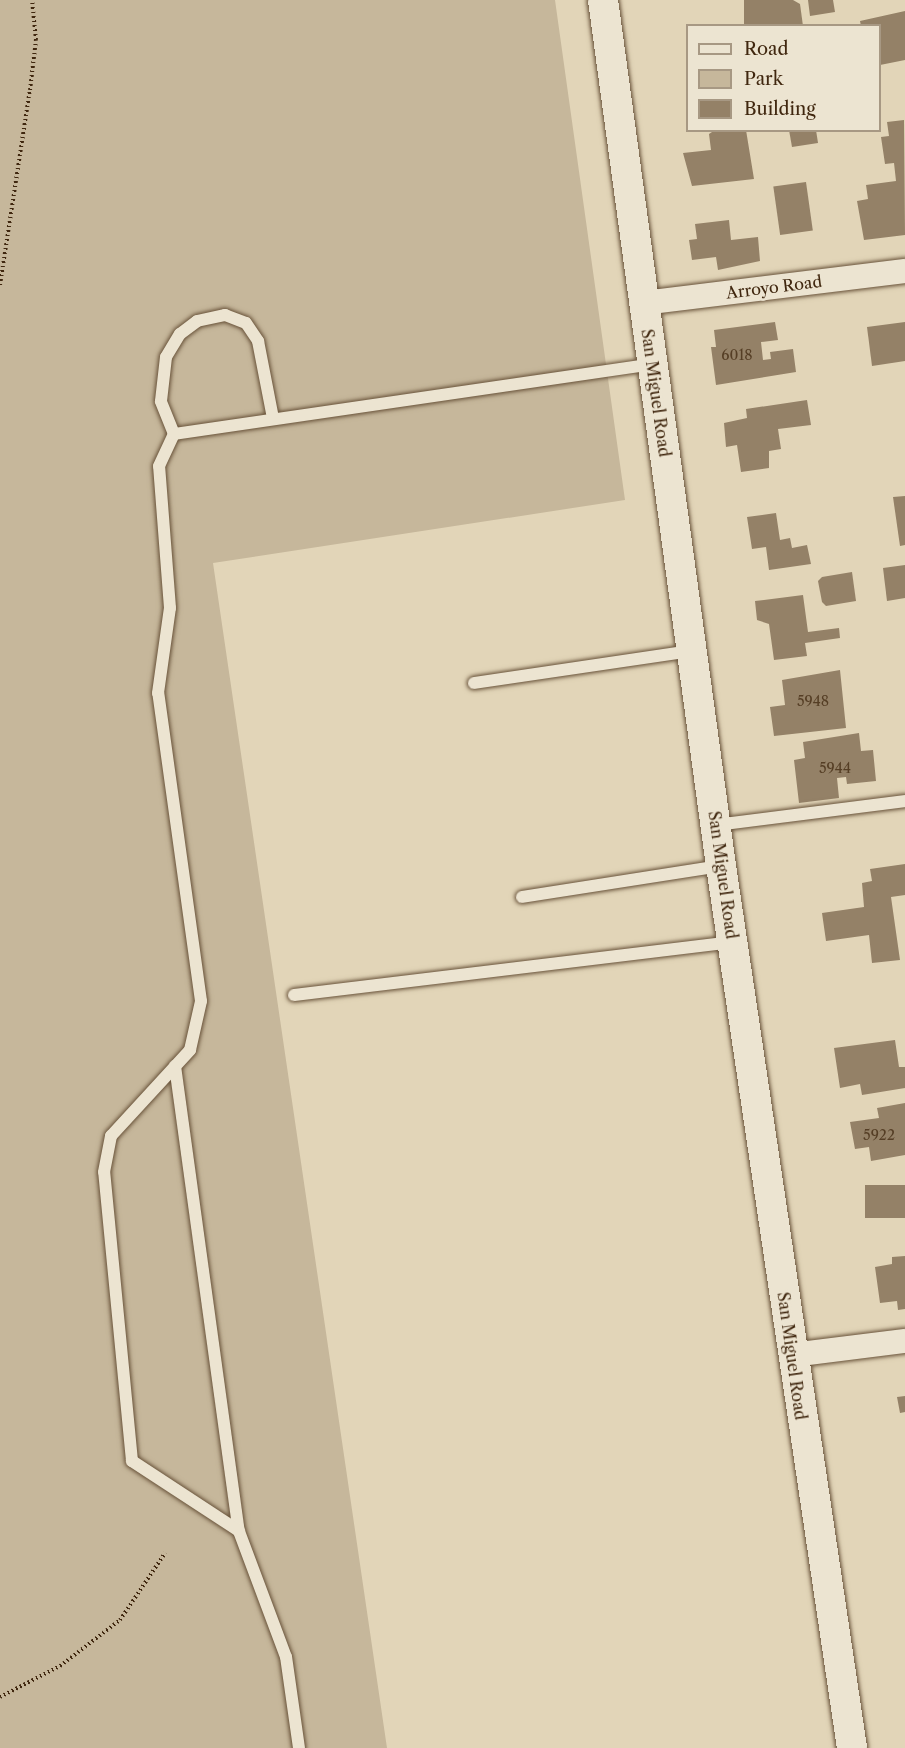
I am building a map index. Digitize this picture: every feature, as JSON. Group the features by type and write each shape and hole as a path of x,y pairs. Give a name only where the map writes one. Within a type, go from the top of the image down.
{"street":[{"name":"San Miguel Road","path":"603,0 721,866 852,1748"},
{"name":"Arroyo Road","path":"644,303 905,271"},
{"path":"792,1355 905,1341"}],"lane":[{"path":"239,1531 132,1461 104,1172 111,1136 190,1050 201,1001 158,693 170,608 159,466 174,434 162,401 166,357 180,334 197,321 225,315 246,323 258,341 273,418"},
{"path":"174,434 652,364"},
{"path":"474,683 692,651"},
{"path":"716,825 905,801"},
{"path":"522,897 721,866"},
{"path":"294,995 733,942"},
{"path":"175,1066 239,1531 286,1657 299,1748"}],"path":[{"path":"0,285 32,70 32,0"},
{"path":"0,1697 60,1666 120,1620 165,1553"}],"green space":[{"path":"0,0 555,0 625,500 213,563 387,1748 0,1748"}],"building":[{"path":"744,0 793,0 800,4 803,24 744,24"},
{"path":"808,0 833,0 835,12 810,16"},
{"path":"905,11 905,60 881,65 881,24 861,24 860,21"},
{"path":"904,120 905,235 864,240 857,201 868,199 866,185 896,181 894,163 885,164 881,137 889,136 887,122"},
{"path":"712,132 746,132 754,179 692,186 683,153 711,150 709,134"},
{"path":"789,132 816,132 818,143 792,147"},
{"path":"806,182 813,231 780,235 773,187"},
{"path":"729,220 731,240 758,237 760,261 718,270 716,257 692,260 689,240 697,239 695,224"},
{"path":"775,322 778,340 761,342 763,360 771,359 770,352 793,349 796,372 716,385 711,347 716,347 714,330"},
{"path":"905,322 905,361 872,366 867,327"},
{"path":"807,400 811,425 778,429 781,449 769,451 769,468 741,472 737,445 726,447 724,423 747,418 746,409"},
{"path":"905,496 905,545 900,546 893,497"},
{"path":"776,513 780,540 790,538 792,548 807,545 811,564 769,570 766,547 752,549 747,517"},
{"path":"905,565 905,598 887,601 883,568"},
{"path":"852,572 856,601 826,606 822,602 818,581 822,577"},
{"path":"803,595 808,632 839,628 840,638 805,643 807,656 774,660 769,624 757,620 755,601"},
{"path":"840,670 846,728 774,736 770,707 785,705 782,680"},
{"path":"859,733 861,751 873,750 876,781 847,784 846,777 837,778 839,798 799,803 794,760 805,758 803,742"},
{"path":"905,864 905,895 891,897 900,960 872,963 869,935 826,941 822,913 864,907 862,883 872,881 870,869"},
{"path":"895,1040 899,1067 905,1067 905,1088 862,1095 860,1084 840,1088 834,1048"},
{"path":"905,1103 905,1155 871,1161 869,1147 855,1149 850,1122 879,1118 877,1108"},
{"path":"865,1185 905,1185 905,1218 865,1218"},
{"path":"905,1256 905,1309 898,1310 897,1301 880,1303 875,1267 892,1264 892,1257"},
{"path":"905,1396 905,1412 900,1413 897,1397"}]}
